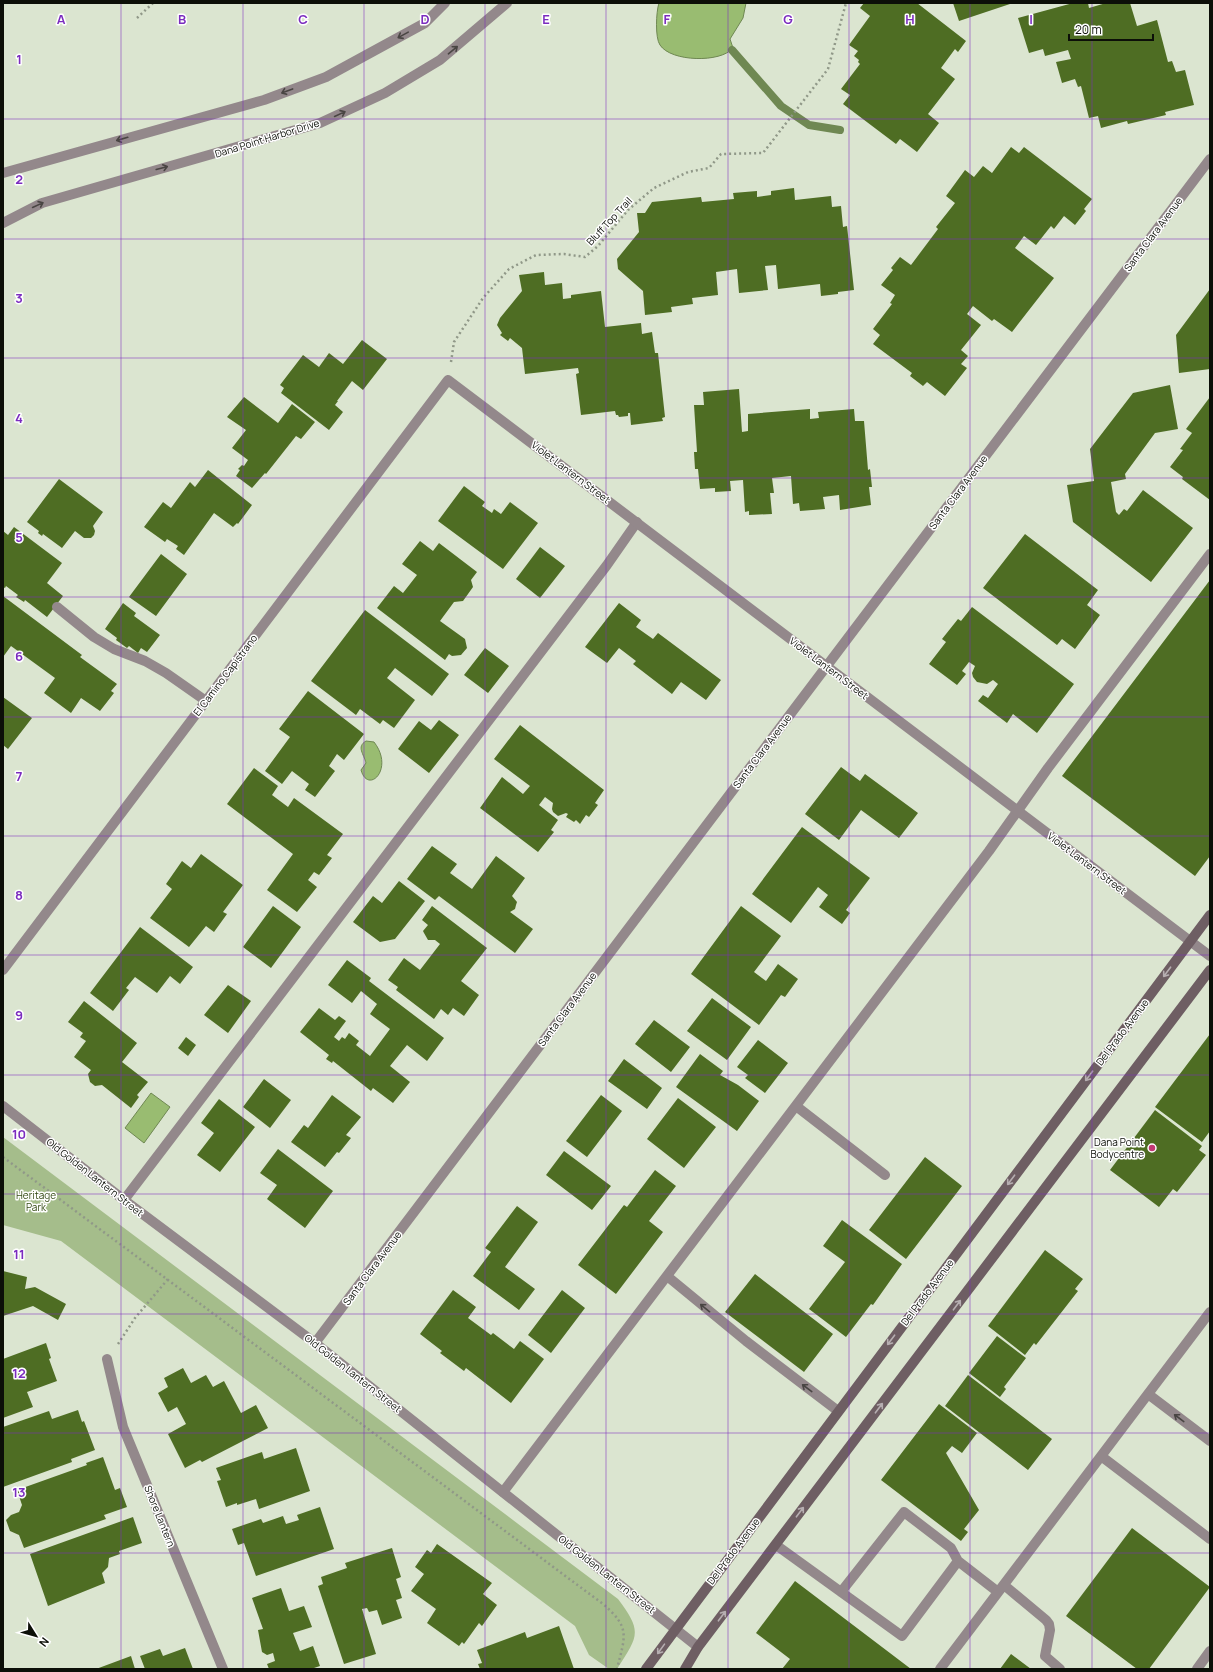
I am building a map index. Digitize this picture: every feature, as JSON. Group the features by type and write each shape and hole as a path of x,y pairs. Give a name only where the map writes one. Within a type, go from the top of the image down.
{"main road":[{"name":"Del Prado Avenue","path":"646,1669 1210,915"},
{"path":"685,1669 698,1647 1210,970"}],"street":[{"path":"3,173 264,100 326,77 425,23 445,3"},
{"name":"Dana Point Harbor Drive","path":"3,223 42,203 320,123 385,93 440,60 507,3"},
{"name":"Santa Clara Avenue","path":"315,1343 1210,159"},
{"name":"Violet Lantern Street","path":"448,380 1210,956"},
{"name":"El Camino Capistrano","path":"3,970 448,380"},
{"path":"124,1200 602,571 637,522"},
{"path":"503,1492 796,1106 1210,554"},
{"path":"57,608 94,637 114,649 145,661 166,673 206,701"},
{"name":"Old Golden Lantern Street","path":"3,1106 124,1200 315,1343 698,1647"},
{"path":"796,1106 885,1175"},
{"path":"667,1276 746,1341 838,1411"},
{"path":"940,1669 1210,1312"},
{"name":"Shore Lantern","path":"107,1360 123,1427 223,1669"},
{"path":"1148,1394 1210,1441"},
{"path":"1101,1456 1210,1539"},
{"path":"841,1592 904,1512 951,1548 958,1561 1046,1620 1050,1630 1045,1656 1060,1669"},
{"path":"776,1545 902,1636 958,1561"},
{"path":"1196,1669 1210,1651"}],"path":[{"path":"137,18 153,3"},
{"name":"Bluff Top Trail","path":"448,380 454,342 483,298 509,269 536,255 564,254 585,257 598,246 628,210 654,188 688,172 709,168 721,154 763,152 828,69 846,3"},
{"path":"3,1157 603,1604 617,1616 625,1632 617,1669"},
{"path":"107,1360 135,1318 168,1279"}],"green space":[{"name":"Heritage Park","path":"3,1137 618,1599 631,1619 635,1634 630,1649 617,1669 609,1669 589,1655 575,1626 61,1241 3,1225"}],"shaded area":[{"path":"659,3 746,3 743,18 730,39 733,48 727,53 718,56 696,58 674,55 666,51 660,45 657,37 656,25"},
{"path":"366,741 374,742 380,752 382,761 378,776 369,780 364,777 361,770 366,763 361,748 363,743"},
{"path":"151,1093 170,1107 144,1143 125,1128"}],"building":[{"path":"864,3 917,3 966,41 958,52 955,49 941,68 955,79 928,114 939,123 917,152 900,139 896,144 843,104 850,95 841,89 860,64 858,62 859,60 854,56 858,51 849,45 870,16 860,8"},
{"path":"953,3 1013,3 959,21"},
{"path":"1073,3 1088,3 1089,8 1106,3 1130,3 1137,26 1157,20 1168,62 1172,61 1176,72 1185,70 1194,105 1165,112 1166,115 1128,124 1127,121 1101,128 1098,116 1089,118 1081,86 1078,87 1075,79 1062,83 1056,62 1071,59 1068,50 1045,56 1043,49 1029,53 1018,18"},
{"path":"1011,147 1019,153 1024,147 1092,199 1084,209 1086,211 1075,225 1064,216 1054,229 1051,226 1036,245 1024,236 1015,248 1054,278 1012,332 994,319 992,321 973,306 967,314 981,325 961,350 968,356 961,364 967,368 945,396 927,382 923,386 910,376 912,373 873,344 880,335 873,329 892,304 890,303 895,295 881,285 893,270 891,268 900,257 911,265 938,229 936,227 955,203 946,196 965,170 974,177 983,166 992,173"},
{"path":"794,188 795,200 831,196 832,207 841,206 843,227 847,226 854,290 821,296 820,284 778,289 776,265 765,266 768,290 739,293 737,269 716,272 718,295 692,298 693,304 671,307 672,312 645,315 643,291 618,269 617,259 639,232 637,213 645,213 652,202 701,197 702,202 734,199 733,193 757,191 757,197 771,195 771,191"},
{"path":"544,272 545,285 562,283 563,299 571,298 571,295 601,291 605,327 641,323 642,334 652,332 655,353 658,353 665,417 662,418 663,421 631,425 630,413 628,413 628,416 619,417 616,415 615,411 581,415 576,374 579,373 578,368 525,374 522,348 510,338 508,341 500,335 502,333 497,325 500,318 522,291 519,275"},
{"path":"1210,289 1210,369 1179,373 1176,335"},
{"path":"362,340 387,359 363,390 352,381 335,405 343,412 329,430 281,393 284,388 280,385 303,355 319,367 329,353 343,364"},
{"path":"1170,385 1178,429 1155,433 1125,474 1126,479 1111,482 1116,512 1119,515 1124,509 1127,511 1143,490 1193,528 1151,582 1073,522 1067,485 1094,481 1090,449 1133,393"},
{"path":"739,389 742,432 748,431 748,414 810,409 810,419 819,418 818,412 854,409 855,421 864,421 868,470 870,469 872,487 869,487 871,505 840,510 839,495 823,497 825,509 800,511 799,503 793,504 791,476 772,478 774,493 770,493 772,514 749,515 749,511 745,512 743,480 730,481 731,491 715,492 715,488 700,489 698,469 695,469 694,452 697,452 694,405 704,405 703,392"},
{"path":"244,397 278,423 292,404 315,422 301,439 296,436 266,474 265,473 252,488 236,476 240,470 238,469 242,465 244,466 248,460 232,448 246,430 227,417"},
{"path":"1210,397 1210,500 1182,479 1183,477 1170,467 1183,450 1180,449 1192,433 1186,429"},
{"path":"208,470 252,505 238,524 237,523 233,527 214,513 184,555 176,549 178,546 167,539 165,542 144,527 163,502 171,508 190,482 195,487"},
{"path":"59,479 103,512 93,526 95,531 91,538 84,538 75,531 62,548 43,534 42,536 38,533 39,531 27,522"},
{"path":"464,486 485,502 482,506 492,513 494,509 501,514 510,502 538,523 503,569 438,521"},
{"path":"14,527 62,563 47,583 63,596 47,617 25,600 24,602 16,597 18,595 6,586 5,588 3,587 3,531 8,535"},
{"path":"1025,534 1098,590 1087,605 1100,615 1075,649 1062,639 1057,645 983,588"},
{"path":"420,541 433,551 439,543 477,572 471,580 473,587 463,601 454,602 440,621 465,639 467,648 461,655 452,656 449,654 445,660 377,608 394,586 403,593 417,575 402,564"},
{"path":"540,547 565,566 540,598 516,579"},
{"path":"161,554 187,574 156,616 129,597"},
{"path":"1210,580 1210,856 1195,876 1062,776"},
{"path":"3,596 82,655 80,657 117,684 111,691 114,693 100,711 81,698 71,713 44,693 55,678 11,646 3,657"},
{"path":"123,603 136,613 134,616 160,635 147,652 141,648 138,653 129,646 127,648 105,629"},
{"path":"619,603 641,620 636,627 653,639 658,633 721,680 706,700 681,682 672,694 633,664 636,661 619,648 607,663 585,647"},
{"path":"972,607 1074,684 1037,733 1013,714 1007,723 978,701 983,695 988,698 998,684 993,680 987,684 977,682 972,673 975,666 969,662 962,671 966,674 957,685 929,664 946,642 942,639 958,619 961,621"},
{"path":"365,610 449,674 432,696 395,668 387,678 415,700 394,728 383,720 380,724 360,709 356,715 311,681"},
{"path":"485,648 509,666 488,693 464,675"},
{"path":"308,691 364,734 344,760 337,754 329,766 335,771 315,797 305,790 309,784 292,771 282,784 265,771 290,737 279,729"},
{"path":"3,697 32,718 8,749 3,745"},
{"path":"439,720 459,735 429,773 398,749 419,721 431,730"},
{"path":"520,725 604,790 595,803 598,805 589,817 586,815 580,824 576,820 574,822 566,817 568,814 566,813 558,816 553,812 553,803 545,797 539,805 558,820 551,830 554,832 538,852 480,808 502,777 523,794 530,786 494,759"},
{"path":"841,767 860,781 865,774 918,813 899,838 861,810 839,840 805,814"},
{"path":"254,768 278,786 272,795 288,807 294,798 343,834 327,855 332,858 319,875 314,872 308,880 317,887 297,912 267,890 293,854 227,804"},
{"path":"802,827 870,878 846,910 850,913 842,924 819,907 828,895 818,887 791,923 752,894"},
{"path":"432,846 457,864 450,873 472,889 496,856 525,878 512,896 517,902 515,909 510,912 533,929 515,953 439,896 435,900 407,879"},
{"path":"201,854 243,885 223,912 227,914 214,932 206,926 189,947 150,918 172,889 166,884 182,861 191,868"},
{"path":"399,881 425,901 395,939 380,942 353,922 373,896 382,903"},
{"path":"273,906 301,927 271,968 243,947"},
{"path":"432,906 487,948 461,981 479,995 464,1016 453,1008 448,1015 441,1009 434,1019 396,990 398,987 388,980 404,958 420,970 440,944 435,940 428,940 423,931 428,925 422,920"},
{"path":"741,906 781,936 754,972 766,981 778,964 798,979 785,997 781,995 759,1025 691,974"},
{"path":"140,927 193,967 180,984 170,976 157,993 135,977 126,988 129,990 113,1011 90,993"},
{"path":"347,960 371,978 369,981 444,1038 427,1061 407,1045 390,1066 410,1082 393,1103 373,1088 371,1091 333,1061 332,1063 326,1059 329,1055 300,1032 319,1008 335,1020 339,1016 346,1021 334,1037 339,1041 342,1037 345,1039 349,1033 359,1041 356,1045 370,1056 390,1029 370,1014 377,1004 361,991 352,1003 328,985"},
{"path":"228,985 251,1001 228,1033 204,1015"},
{"path":"712,998 751,1027 727,1060 687,1031"},
{"path":"84,1001 137,1043 122,1062 148,1082 137,1095 139,1097 131,1108 102,1085 95,1086 90,1082 88,1074 91,1070 74,1057 86,1041 80,1037 83,1033 68,1022"},
{"path":"654,1020 690,1047 671,1072 635,1044"},
{"path":"1210,1034 1210,1131 1202,1142 1155,1107"},
{"path":"186,1037 196,1045 188,1056 178,1048"},
{"path":"758,1040 788,1063 765,1093 745,1078 748,1075 737,1067"},
{"path":"700,1054 723,1071 720,1075 738,1085 759,1101 737,1131 676,1087"},
{"path":"624,1059 662,1088 647,1109 608,1081"},
{"path":"264,1079 291,1100 270,1128 243,1107"},
{"path":"332,1095 361,1117 346,1135 351,1138 325,1167 291,1142 304,1125 308,1128"},
{"path":"601,1095 622,1111 587,1157 566,1141"},
{"path":"678,1098 716,1127 684,1168 647,1139"},
{"path":"219,1099 255,1127 220,1172 197,1155 214,1133 201,1123"},
{"path":"1155,1110 1202,1146 1199,1150 1206,1155 1177,1192 1173,1189 1159,1207 1110,1170"},
{"path":"278,1149 333,1191 305,1228 267,1199 277,1185 260,1173"},
{"path":"564,1151 611,1186 592,1210 546,1175"},
{"path":"925,1157 962,1186 906,1259 869,1230"},
{"path":"655,1170 676,1186 649,1221 663,1232 616,1294 578,1265 624,1205 627,1207"},
{"path":"517,1206 538,1222 505,1267 535,1289 519,1310 473,1276 491,1252 485,1248"},
{"path":"842,1220 902,1264 873,1305 871,1304 846,1337 809,1309 845,1262 823,1246"},
{"path":"1045,1250 1083,1279 1075,1289 1078,1291 1036,1345 1034,1343 1025,1355 988,1326"},
{"path":"3,1271 27,1277 25,1289 35,1287 66,1304 58,1320 33,1306 3,1316"},
{"path":"755,1274 833,1334 804,1372 725,1312"},
{"path":"453,1290 476,1307 468,1318 491,1335 493,1333 514,1349 520,1341 544,1359 511,1403 466,1368 464,1371 440,1353 442,1351 420,1334"},
{"path":"562,1290 585,1308 551,1353 528,1335"},
{"path":"997,1336 1026,1358 1004,1387 1006,1389 1000,1397 969,1373"},
{"path":"46,1343 51,1358 49,1359 57,1381 27,1392 33,1407 3,1418 3,1359"},
{"path":"183,1368 191,1383 206,1375 213,1387 224,1381 241,1413 256,1405 268,1428 202,1462 200,1460 185,1468 168,1434 186,1424 177,1407 168,1412 158,1393 168,1387 164,1378"},
{"path":"968,1375 1052,1439 1028,1470 945,1406"},
{"path":"939,1404 977,1433 962,1453 952,1446 946,1453 979,1510 964,1529 968,1532 961,1541 881,1480"},
{"path":"78,1410 82,1422 84,1421 95,1450 71,1459 72,1462 3,1487 3,1427 49,1411 52,1419"},
{"path":"296,1448 310,1491 259,1509 256,1499 226,1507 217,1481 221,1480 216,1468 262,1452 264,1459"},
{"path":"103,1457 115,1490 120,1488 127,1507 104,1515 106,1519 24,1548 19,1535 10,1531 6,1520 11,1515 19,1512 22,1505 17,1490 87,1465 86,1463"},
{"path":"320,1507 334,1549 256,1576 244,1543 238,1545 232,1529 261,1519 263,1523 283,1516 286,1524 299,1520 297,1515"},
{"path":"133,1517 142,1543 119,1551 120,1554 109,1558 108,1567 102,1573 105,1583 48,1606 30,1554"},
{"path":"1132,1528 1210,1587 1149,1669 1137,1669 1066,1616"},
{"path":"437,1544 492,1583 483,1594 497,1605 482,1626 479,1623 464,1644 462,1642 459,1646 427,1623 436,1609 411,1591 424,1574 415,1567 427,1550 431,1553"},
{"path":"392,1548 401,1577 396,1579 402,1598 396,1600 402,1618 382,1625 377,1610 369,1612 367,1608 362,1609 376,1654 344,1664 318,1586 323,1584 321,1577 347,1568 345,1563"},
{"path":"795,1581 911,1669 782,1669 790,1659 756,1633"},
{"path":"281,1588 289,1611 304,1606 312,1627 293,1633 300,1651 313,1646 320,1666 311,1669 269,1669 267,1664 275,1661 273,1653 267,1655 262,1652 258,1630 263,1629 252,1598"},
{"path":"559,1626 574,1669 480,1669 478,1664 482,1663 477,1650 525,1632 527,1638"},
{"path":"185,1648 193,1669 145,1669 140,1656 160,1649 163,1656"},
{"path":"1011,1654 1031,1669 1000,1669"},
{"path":"131,1656 135,1669 96,1669"}],"waterway":[{"path":"732,50 781,106 809,125 840,130"}],"place":[{"name":"Dana Point Bodycentre","path":"1152,1148"}]}
